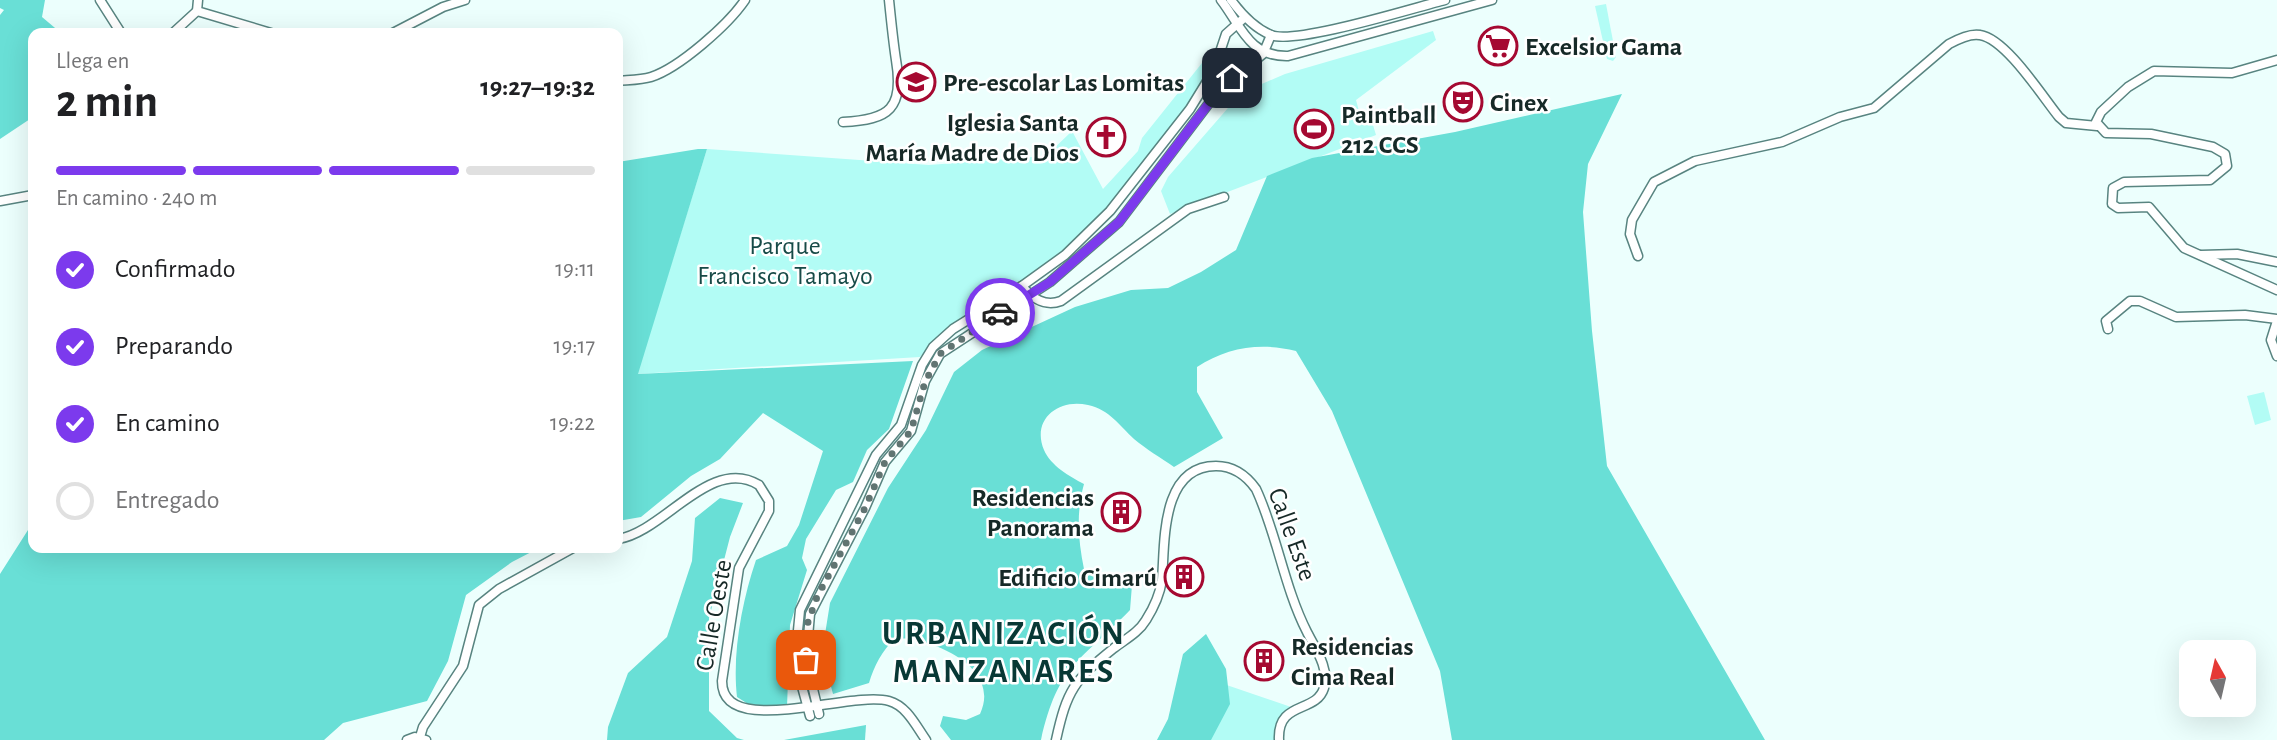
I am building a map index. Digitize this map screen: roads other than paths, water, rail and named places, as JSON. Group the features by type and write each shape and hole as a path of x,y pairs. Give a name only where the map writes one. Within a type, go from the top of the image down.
{"street":[{"path":"100,0 118,28"},
{"path":"178,28 197,11 198,0"},
{"path":"403,28 443,7 466,0"},
{"path":"623,81 649,78 661,72 701,44 745,0"},
{"path":"1221,0 1236,25 1263,54 1288,57 1492,0"},
{"path":"1231,0 1244,18 1271,35 1300,37 1445,0"},
{"path":"842,122 878,118 892,108 897,98 900,77 889,1"},
{"path":"197,11 254,28"},
{"path":"811,716 803,693 795,651 800,610 876,455 901,425 915,377 933,347 953,329 1022,286 1083,240 1133,183 1197,99 1214,70 1226,34 1244,18"},
{"path":"1638,256 1630,234 1632,220 1654,182 1695,161 1782,142 1840,117 1874,108 1949,44 1962,37 1979,34 1998,42 2066,123 2097,126 2113,134 2142,132 2203,144 2225,155 2227,166 2210,180 2124,182 2113,188 2112,204 2118,208 2149,207 2184,248 2277,290"},
{"path":"811,716 813,691 806,652 810,614 865,508 878,474 911,431 925,382 940,354 1030,295 1073,263 1119,222 1219,90 1263,54 1271,35"},
{"path":"2097,126 2097,116 2101,112 2138,79 2154,71 2232,73 2277,60"},
{"path":"0,201 28,196"},
{"path":"1022,286 1030,295 1052,304 1188,209 1224,197"},
{"path":"2198,255 2228,254 2277,262"},
{"path":"2108,329 2106,321 2130,300 2140,301 2176,317 2245,315 2277,320 2271,340 2277,356"},
{"name":"Calle Este","path":"1056,740 1065,703 1075,683 1140,629 1151,611 1162,580 1164,524 1179,486 1198,470 1216,466 1240,472 1256,489 1304,626 1324,669 1326,680 1322,693 1318,699 1287,714 1278,732 1279,740"},
{"name":"Calle Oeste","path":"623,537 644,531 696,492 723,480 753,481 765,493 769,511 766,521 744,554 736,579 723,673 726,703 745,720"},
{"path":"407,740 423,739 423,727 463,666 479,606 499,589 564,553"},
{"path":"803,693 808,695 813,691"},
{"path":"811,716 886,700 904,710 926,740"}],"place":[{"name":"Excelsior Gama","path":"1498,46"},
{"name":"Pre-escolar Las Lomitas","path":"916,82"},
{"name":"Cinex","path":"1463,102"},
{"name":"Paintball 212 CCS","path":"1314,129"},
{"name":"Iglesia Santa María Madre de Dios","path":"1106,137"},
{"name":"Residencias Panorama","path":"1121,512"},
{"name":"Edificio Cimarú","path":"1184,577"},
{"name":"Residencias Cima Real","path":"1264,661"}],"district":[{"name":"URBANIZACIÓN MANZANARES","path":"1004,651"}],"park label":[{"name":"Parque Francisco Tamayo","path":"785,260"}]}
